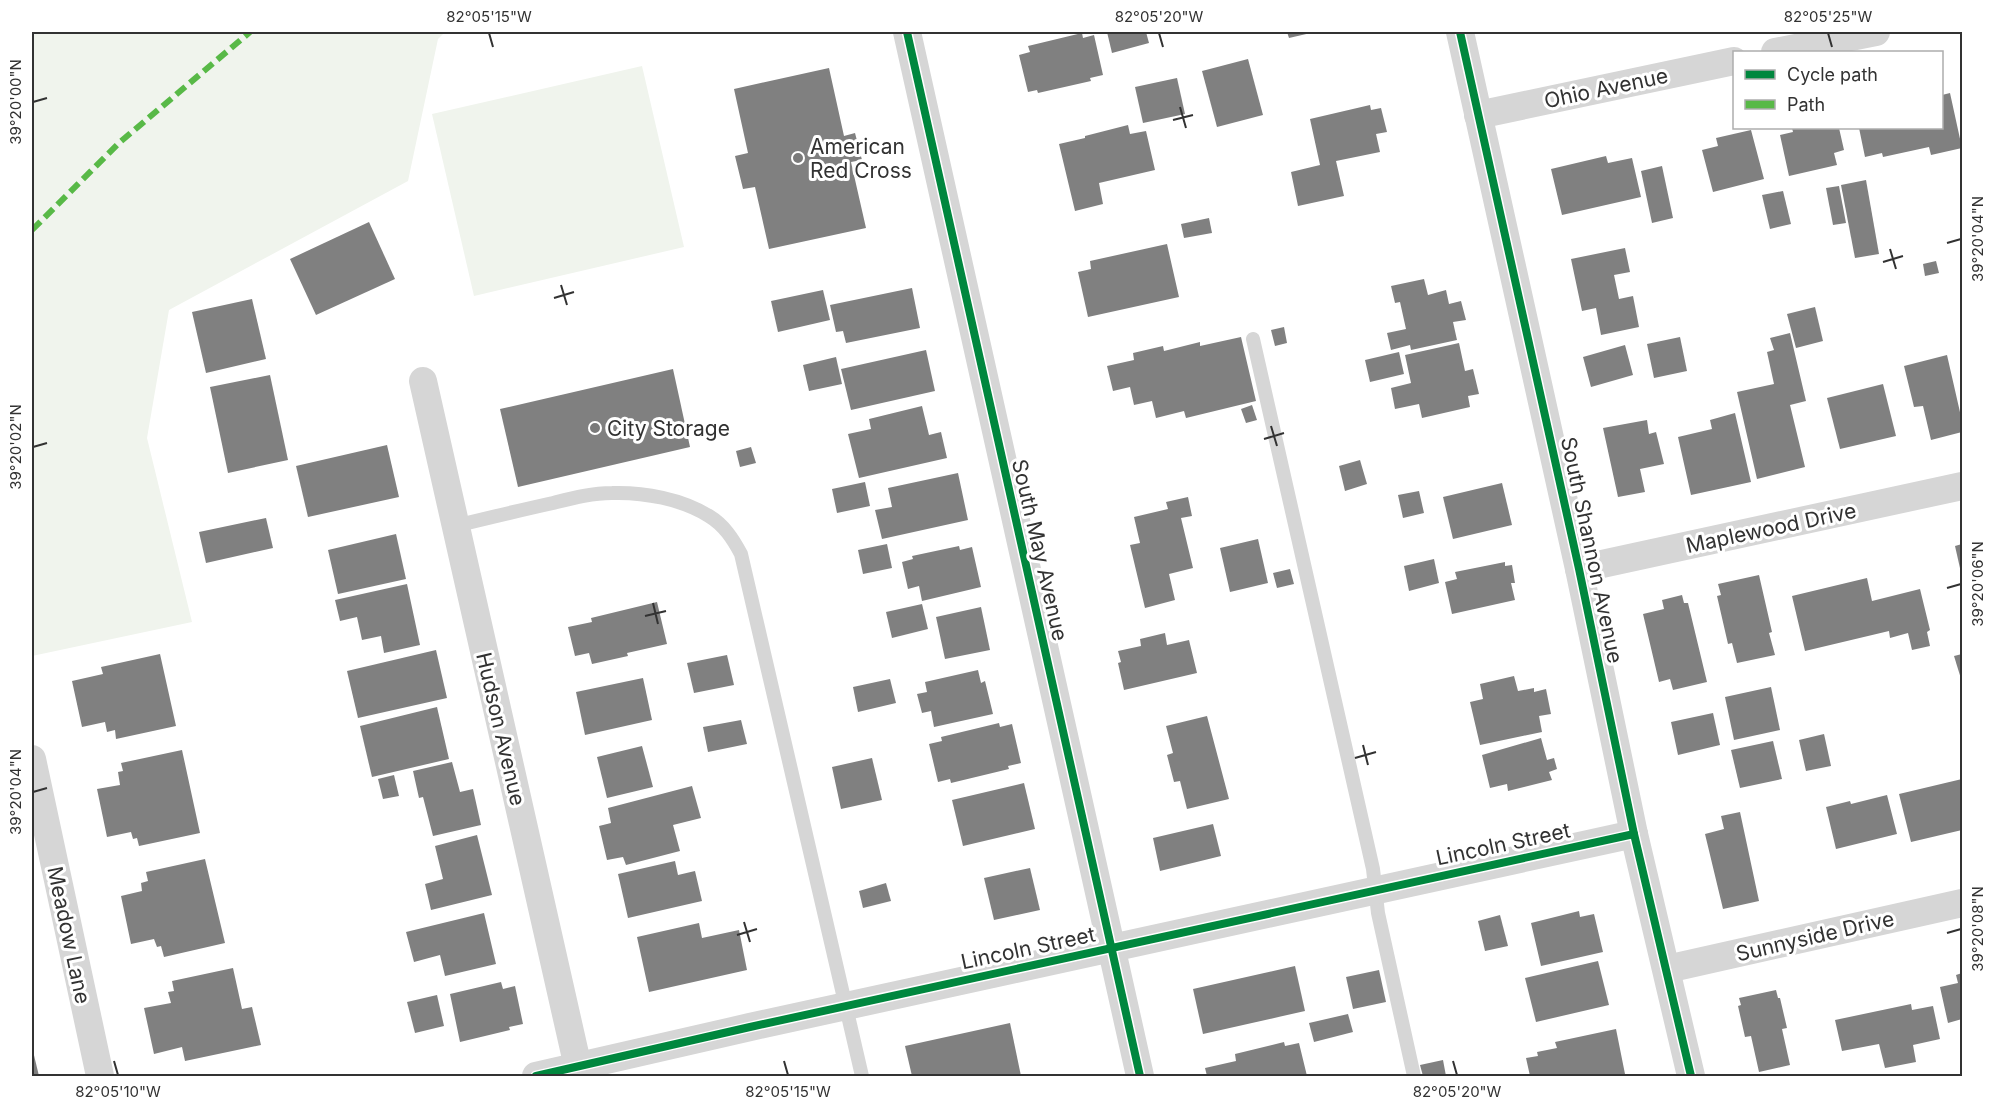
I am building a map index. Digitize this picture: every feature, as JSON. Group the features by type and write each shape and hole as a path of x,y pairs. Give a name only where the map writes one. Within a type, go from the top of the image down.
{"street":[{"name":"South May Avenue","path":"907,32 1140,1077"},
{"name":"South Shannon Avenue","path":"1460,32 1579,570 1634,834 1691,1077"},
{"path":"1780,51 1876,32"},
{"name":"Ohio Avenue","path":"1478,116 1733,61"},
{"name":"Hudson Avenue","path":"423,381 578,1072"},
{"name":"Maplewood Drive","path":"1579,570 1962,486"},
{"name":"Meadow Lane","path":"32,759 100,1077"},
{"name":"Lincoln Street","path":"536,1077 578,1072 846,1006 1634,834"},
{"name":"Sunnyside Drive","path":"1667,969 1962,903"}],"lane":[{"path":"1253,339 1373,869 1378,913 1414,1077"},
{"path":"456,526 586,495 612,493 645,496 690,507 711,517 728,532 741,554 862,1077"}],"shaded area":[{"path":"32,32 445,32 438,39 408,181 169,310 147,438 192,622 32,656"},
{"path":"642,66 684,247 474,296 432,114"}],"building":[{"path":"1107,32 1146,32 1149,43 1112,53"},
{"path":"1287,32 1315,32 1289,38"},
{"path":"1082,33 1083,38 1094,35 1103,75 1090,78 1091,81 1038,93 1037,90 1028,92 1019,55 1030,52 1028,46"},
{"path":"1248,59 1263,115 1217,127 1202,71"},
{"name":"American Red Cross","path":"829,68 844,136 855,133 862,160 851,162 866,228 769,249 755,187 743,189 735,156 748,153 734,89"},
{"path":"1177,78 1185,114 1143,123 1135,87"},
{"path":"1950,93 1962,148 1931,155 1929,147 1883,157 1882,153 1865,157 1859,129 1943,129 1943,95"},
{"path":"1370,105 1371,110 1381,108 1387,132 1376,134 1380,152 1336,161 1344,196 1298,206 1291,172 1320,165 1310,119"},
{"path":"1128,125 1130,134 1146,131 1155,170 1099,183 1103,204 1075,211 1059,144"},
{"path":"1792,129 1839,129 1844,150 1834,153 1837,165 1789,176 1780,135 1793,132"},
{"path":"1751,130 1764,179 1713,192 1702,150 1718,146 1716,138"},
{"path":"1606,156 1608,163 1632,158 1641,197 1562,215 1551,169"},
{"path":"1662,166 1673,218 1652,223 1641,171"},
{"path":"1866,180 1879,254 1855,258 1841,185"},
{"path":"1839,186 1846,223 1833,225 1826,188"},
{"path":"1783,191 1791,224 1770,229 1762,195"},
{"path":"1209,218 1212,233 1184,238 1181,224"},
{"path":"369,222 395,279 316,315 290,259"},
{"path":"1167,244 1179,297 1088,317 1078,272 1091,269 1090,261"},
{"path":"1625,248 1630,272 1614,275 1619,299 1633,296 1639,327 1601,335 1596,308 1582,311 1571,259"},
{"path":"1936,261 1939,273 1925,276 1923,264"},
{"path":"1424,279 1428,295 1446,290 1449,304 1461,301 1466,320 1453,322 1457,340 1411,350 1410,345 1391,350 1387,333 1406,329 1400,302 1395,303 1391,286"},
{"path":"912,288 920,328 846,343 843,331 836,332 830,305"},
{"path":"823,290 830,320 778,332 771,301"},
{"path":"252,299 266,359 206,373 192,312"},
{"path":"1815,307 1823,341 1796,348 1787,314"},
{"path":"1284,327 1287,343 1275,346 1271,330"},
{"path":"1790,333 1806,401 1790,405 1805,467 1757,479 1737,392 1774,384 1767,352 1774,350 1770,338"},
{"path":"1241,337 1256,401 1186,418 1184,411 1156,418 1152,401 1134,405 1130,387 1113,391 1107,366 1134,360 1133,353 1163,346 1164,351 1200,342 1200,346"},
{"path":"1680,337 1687,371 1654,378 1647,344"},
{"path":"1459,343 1465,371 1473,369 1479,394 1468,396 1470,407 1422,418 1419,404 1395,409 1391,388 1411,383 1405,355"},
{"path":"1625,345 1633,375 1591,387 1583,357"},
{"path":"926,350 935,391 851,410 841,369"},
{"path":"1399,352 1404,374 1370,382 1365,360"},
{"path":"1947,355 1962,421 1962,432 1931,440 1923,406 1914,407 1904,366"},
{"path":"836,357 842,384 809,391 803,365"},
{"name":"City Storage","path":"673,369 690,447 518,487 500,409"},
{"path":"270,375 288,460 228,473 210,387"},
{"path":"1883,384 1896,436 1840,449 1827,398"},
{"path":"1252,405 1257,420 1246,423 1241,409"},
{"path":"922,406 929,435 941,432 947,458 859,478 848,434 871,429 869,419"},
{"path":"1735,413 1751,482 1691,495 1678,437 1712,429 1710,420"},
{"path":"1647,420 1649,434 1656,432 1664,464 1640,469 1645,492 1618,497 1603,428"},
{"path":"387,445 399,497 308,517 296,466"},
{"path":"751,447 756,463 740,467 736,451"},
{"path":"1360,460 1367,484 1345,491 1339,466"},
{"path":"958,473 968,520 882,539 875,510 892,507 888,488"},
{"path":"865,482 870,506 837,513 832,489"},
{"path":"1502,483 1512,525 1453,539 1443,497"},
{"path":"1419,491 1424,513 1403,518 1398,495"},
{"path":"1188,497 1192,516 1181,518 1193,568 1169,574 1175,600 1145,608 1130,545 1140,543 1134,517 1168,509 1166,502"},
{"path":"266,518 273,548 206,563 199,532"},
{"path":"396,534 406,579 338,594 328,550"},
{"path":"1258,539 1268,583 1230,592 1220,548"},
{"path":"887,544 892,568 863,574 858,550"},
{"path":"1962,544 1962,577 1955,546"},
{"path":"959,546 960,550 972,547 981,587 922,601 919,586 908,589 902,562 913,559 912,556"},
{"path":"1434,559 1439,583 1409,591 1404,566"},
{"path":"1505,562 1505,566 1512,565 1515,583 1511,583 1515,600 1452,614 1445,582 1457,579 1455,572"},
{"path":"1290,569 1294,584 1277,588 1273,573"},
{"path":"1759,575 1775,655 1737,663 1732,643 1728,644 1717,596 1721,595 1718,584"},
{"path":"1867,578 1872,601 1920,589 1930,630 1927,632 1930,646 1912,650 1908,633 1890,638 1889,631 1805,651 1792,596"},
{"path":"407,584 420,645 384,653 381,636 362,640 357,617 340,621 335,600"},
{"path":"1682,595 1684,603 1688,603 1707,682 1673,690 1670,679 1659,682 1643,614 1664,609 1662,600"},
{"path":"657,602 667,644 592,664 589,653 575,656 568,627 592,622 591,618"},
{"path":"922,604 928,629 892,638 886,612"},
{"path":"981,607 990,650 945,659 936,617"},
{"path":"1165,633 1167,645 1189,640 1197,673 1124,690 1118,663 1121,662 1118,651 1141,646 1140,639"},
{"path":"436,650 447,698 358,718 347,671"},
{"path":"160,654 176,726 116,739 115,730 107,732 105,722 82,727 72,681 103,674 101,667"},
{"path":"1962,654 1962,682 1954,656"},
{"path":"727,655 734,685 694,693 687,663"},
{"path":"978,670 981,683 985,681 993,714 934,727 931,711 922,713 917,694 927,692 925,682"},
{"path":"1514,676 1518,691 1534,688 1534,692 1546,689 1551,714 1539,716 1542,732 1480,745 1470,702 1483,699 1480,684"},
{"path":"643,678 652,720 585,735 576,692"},
{"path":"890,679 896,703 858,712 853,687"},
{"path":"1771,687 1780,730 1734,740 1725,697"},
{"path":"437,707 449,759 372,777 360,726"},
{"path":"1713,713 1720,745 1678,755 1671,722"},
{"path":"1207,716 1229,799 1187,809 1180,781 1174,782 1167,755 1173,753 1166,726"},
{"path":"741,720 747,744 708,752 703,727"},
{"path":"999,723 1000,727 1012,724 1021,763 1008,766 1009,769 951,783 950,779 938,782 929,744 942,741 941,737"},
{"path":"1824,734 1831,766 1806,771 1799,740"},
{"path":"1541,738 1547,760 1554,758 1557,769 1549,772 1552,780 1508,791 1507,784 1490,788 1482,755"},
{"path":"1773,741 1782,779 1740,788 1731,750"},
{"path":"642,746 653,787 607,798 597,757"},
{"path":"182,750 200,833 139,846 137,838 133,839 131,832 107,837 97,789 120,785 118,772 123,771 121,763"},
{"path":"872,758 882,800 841,809 832,767"},
{"path":"452,762 460,792 473,789 481,825 433,836 423,797 419,798 413,771"},
{"path":"394,775 399,796 383,799 378,779"},
{"path":"1962,779 1962,830 1911,842 1899,794"},
{"path":"1024,783 1035,829 963,846 952,800"},
{"path":"692,786 701,818 673,825 680,851 626,865 623,857 607,860 599,826 611,823 608,808"},
{"path":"1887,795 1897,834 1836,849 1826,807 1850,801 1851,804"},
{"path":"1740,812 1759,901 1723,909 1705,834 1724,829 1721,816"},
{"path":"1213,824 1221,856 1160,871 1153,838"},
{"path":"477,835 492,895 431,910 425,884 443,879 435,846"},
{"path":"205,859 225,943 164,957 161,946 157,947 154,939 131,944 121,896 142,891 141,883 148,881 146,872"},
{"path":"675,861 678,875 695,871 702,901 628,918 618,874"},
{"path":"1030,868 1040,910 994,920 984,878"},
{"path":"886,883 891,901 863,908 859,891"},
{"path":"1579,911 1580,917 1594,914 1603,952 1541,966 1531,923"},
{"path":"484,913 496,964 445,976 440,955 414,962 406,932"},
{"path":"1500,915 1508,946 1485,951 1478,921"},
{"path":"699,923 702,938 739,930 747,970 649,992 637,937"},
{"path":"1598,961 1609,1005 1536,1022 1525,978"},
{"path":"1295,966 1305,1011 1203,1034 1193,989"},
{"path":"233,968 242,1009 252,1007 261,1045 185,1061 182,1047 154,1054 144,1008 171,1003 168,992 174,991 172,981"},
{"path":"1379,970 1386,1002 1353,1009 1346,977"},
{"path":"1962,973 1962,1019 1948,1023 1940,987 1958,983 1956,975"},
{"path":"501,982 503,989 515,986 523,1024 509,1027 510,1030 460,1042 450,994"},
{"path":"1776,990 1787,1028 1782,1029 1790,1065 1759,1072 1751,1036 1745,1037 1738,1006 1741,1005 1739,998"},
{"path":"437,995 444,1026 415,1033 407,1002"},
{"path":"1911,1004 1912,1010 1933,1006 1940,1039 1913,1045 1916,1062 1885,1068 1879,1044 1842,1051 1835,1020"},
{"path":"1348,1014 1353,1032 1314,1042 1309,1023"},
{"path":"1010,1023 1021,1076 912,1076 905,1046"},
{"path":"1616,1029 1625,1074 1616,1076 1530,1076 1526,1058 1538,1056 1537,1052 1557,1048 1555,1042"},
{"path":"1284,1042 1285,1046 1299,1043 1307,1076 1207,1076 1205,1068 1236,1061 1235,1054"},
{"path":"32,1047 39,1076 32,1076"},
{"path":"1443,1060 1446,1076 1423,1076 1420,1065"}],"marked path":[{"path":"32,230 119,143 250,32"}],"cycle path":[{"path":"907,32 1140,1076"},
{"path":"1460,32 1579,569 1634,834 1691,1076"},
{"path":"536,1076 1634,834"}],"place":[{"name":"American Red Cross","path":"798,158"},
{"name":"City Storage","path":"595,428"}]}
